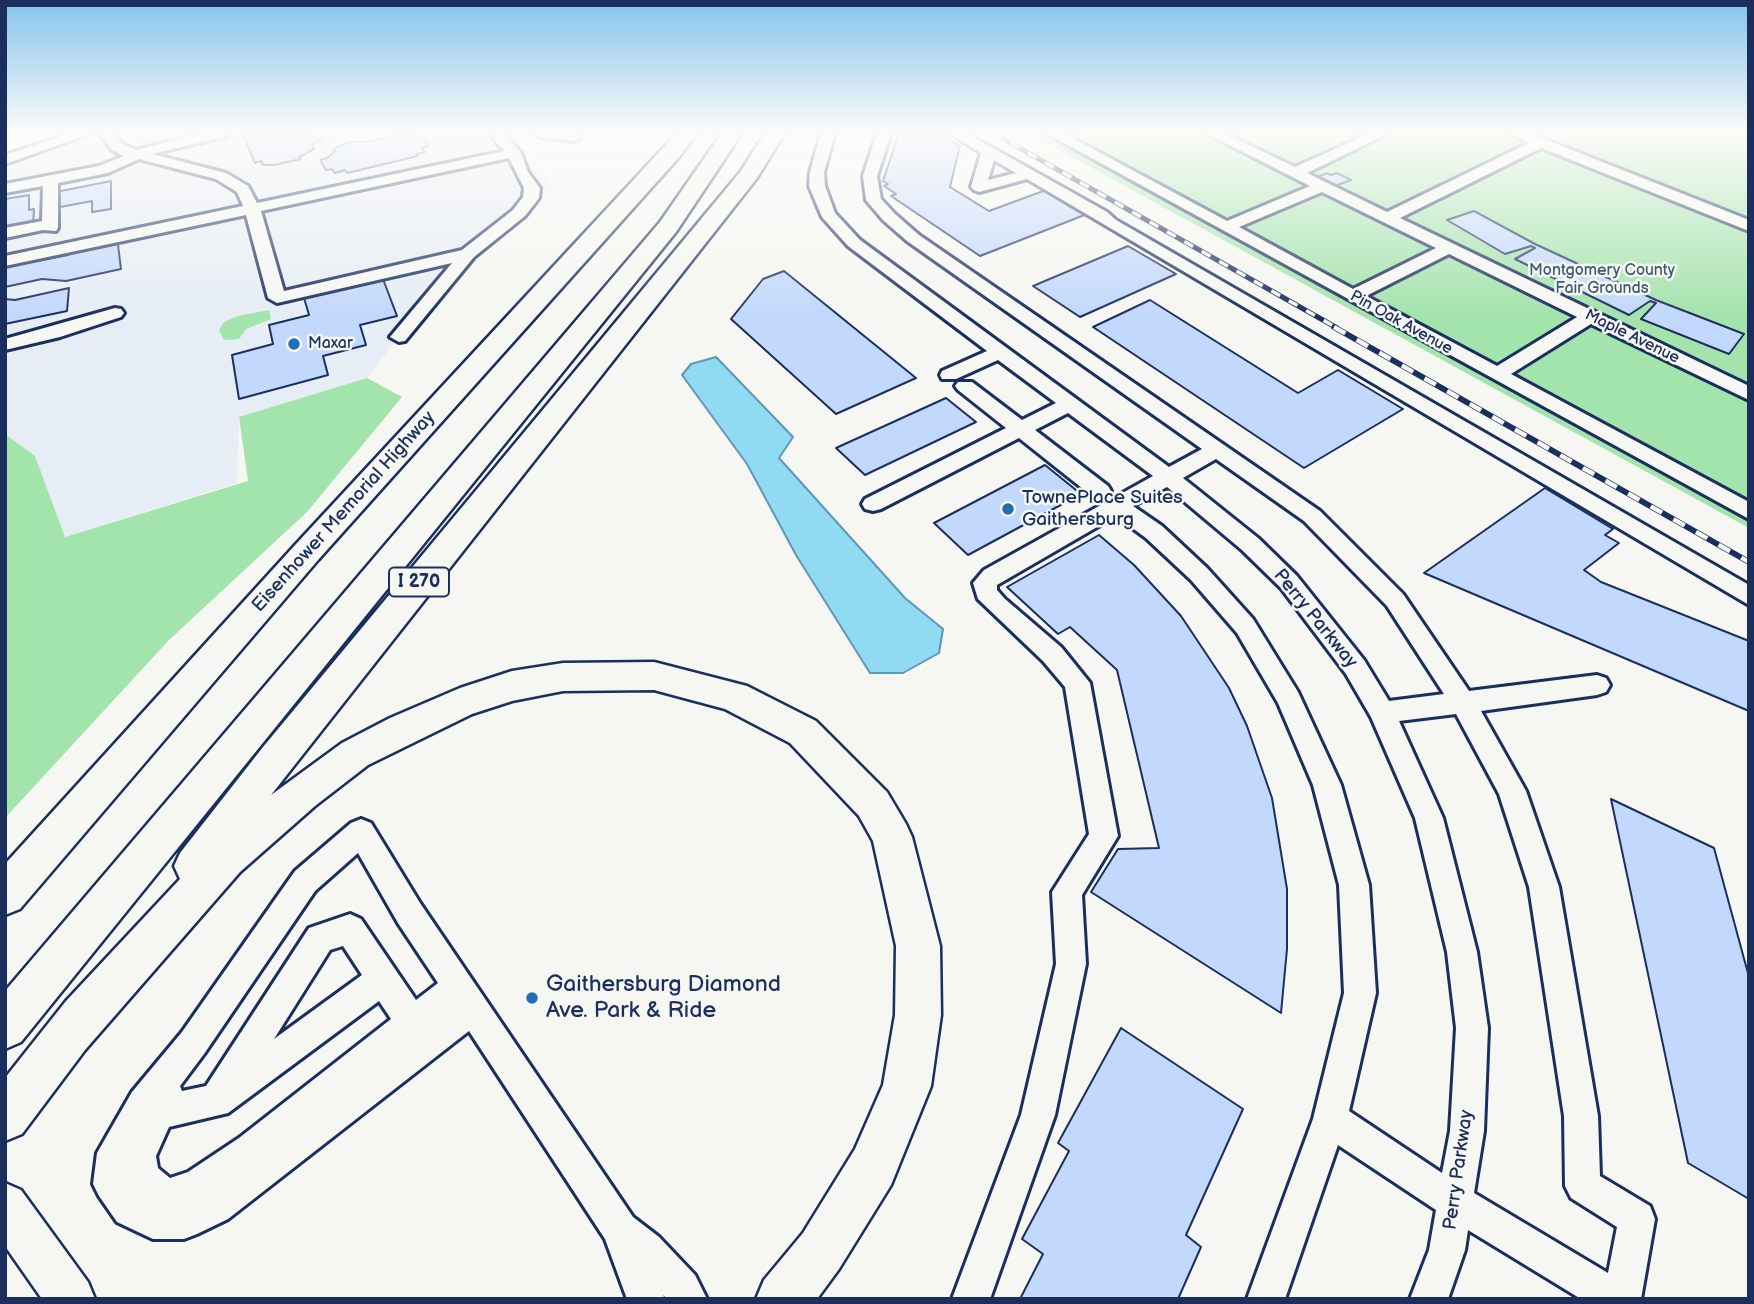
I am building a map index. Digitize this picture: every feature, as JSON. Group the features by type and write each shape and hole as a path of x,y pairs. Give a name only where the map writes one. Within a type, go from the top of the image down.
{"highway":[{"name":"Eisenhower Memorial Highway","path":"5,895 307,552 635,194"},
{"name":"I 270","path":"5,1026 668,227 691,194"},
{"name":"I 270","path":"5,1117 276,759 734,194"},
{"path":"68,1035 226,859 355,754 403,729 460,703 512,686 563,677 654,676 734,695 803,732 873,804 892,837 918,946 918,1015 907,1086 873,1167 821,1251 783,1299"}],"main road":[{"path":"5,1206 71,1299"}],"street":[{"path":"5,233 50,226 51,194"},
{"path":"245,194 252,208 277,298 468,254"},
{"path":"5,261 319,194"},
{"path":"399,337 468,254 519,212 531,194"},
{"name":"Perry Parkway","path":"820,194 828,214 853,243 953,289 1000,352 1168,477 1250,544 1289,582 1354,667 1382,713 1429,818 1462,951 1472,1028 1467,1131 1447,1250 1429,1299"},
{"path":"873,194 874,200 913,238 953,289 1216,450 1312,516 1395,600 1464,705 1512,791 1544,887 1581,1116 1583,1186 1637,1219 1620,1299 1455,1202 1330,1119"},
{"path":"1063,194 1749,596"},
{"name":"Pin Oak Avenue","path":"1165,194 1496,375 1744,504"},
{"path":"1226,227 1306,194"},
{"name":"Maple Avenue","path":"1336,194 1749,394"},
{"path":"1387,218 1436,194"},
{"path":"1669,194 1749,226"},
{"path":"27,257 31,228"},
{"path":"1353,296 1448,248"},
{"path":"5,345 54,334 115,313"},
{"path":"1496,375 1590,317"},
{"path":"1000,352 957,381 1154,532 1199,574 1245,626 1289,699 1327,785 1354,885 1360,993 1330,1119 1266,1299"},
{"path":"873,504 1070,404"},
{"path":"971,1299 1038,1115 1071,964 1068,892 1104,836 1077,683 1052,654 997,605 986,593 985,583 1109,499 1168,477 1216,450"},
{"path":"1382,713 1464,705 1597,685"},
{"path":"465,997 215,1206 184,1221 153,1221 130,1209 111,1185 114,1153 144,1104 193,1043 305,881 361,832 465,997 619,1228 646,1299"},
{"path":"216,1101 320,938 350,929 412,1023"},
{"path":"157,1112 216,1101 383,979"},
{"path":"193,1043 157,1112 139,1156 141,1176 154,1189 169,1196 197,1187 251,1150 412,1023 465,997"},
{"path":"619,1228 646,1250 682,1288 688,1299"}],"shaded area":[{"path":"5,194 547,194 399,336 367,378 239,417 237,483 64,537 47,504 35,456 5,434"}],"green space":[{"name":"Montgomery County Fair Grounds","path":"1139,194 1749,194 1749,528"},
{"path":"269,310 271,319 246,329 239,339 224,340 219,330 224,322 238,316"},
{"path":"367,378 402,397 307,512 169,640 5,818 5,434 35,456 65,537 248,481 239,417"}],"water":[{"path":"716,357 793,437 779,458 905,598 943,629 939,653 903,673 870,673 796,555 747,464 682,375 691,364"}],"building":[{"path":"56,194 111,194 111,209 92,212 92,201 55,208"},
{"path":"961,194 989,211 1036,194 1053,194 1087,214 980,256 891,196"},
{"path":"29,195 29,210 34,209 33,225 5,231 5,199"},
{"path":"1474,211 1535,244 1656,300 1744,334 1729,354 1641,319 1656,303 1650,301 1629,315 1515,259 1535,248 1531,246 1505,254 1447,220"},
{"path":"117,237 121,269 66,281 42,279 5,287 5,267 68,255 69,248"},
{"path":"1128,246 1176,274 1080,317 1033,286"},
{"path":"784,271 916,378 836,414 731,319 763,279"},
{"path":"383,279 397,316 360,325 366,345 323,356 328,375 239,399 232,355 273,344 269,325 309,315 304,298"},
{"path":"69,288 67,311 5,324 5,299 15,300"},
{"path":"1150,300 1298,393 1338,370 1403,409 1304,468 1093,327"},
{"path":"946,398 976,422 865,475 836,448"},
{"name":"TownePlace Suites Gaithersburg","path":"1045,465 1081,494 968,555 934,523"},
{"path":"1545,488 1613,529 1605,535 1619,543 1584,570 1601,582 1749,641 1749,711 1424,573"},
{"path":"1099,535 1134,565 1181,616 1229,688 1247,726 1272,798 1287,889 1287,949 1281,1013 1091,892 1118,849 1159,848 1117,670 1070,627 1058,634 1007,587"},
{"path":"1611,799 1714,848 1749,977 1749,1199 1688,1163"},
{"path":"1121,1028 1243,1109 1186,1235 1201,1247 1178,1299 1020,1299 1043,1254 1022,1239 1069,1151 1058,1143"}],"railway":[{"path":"1100,194 1337,328"},
{"path":"1334,327 1749,562"}],"place":[{"name":"Maxar","path":"294,344"},
{"name":"TownePlace Suites Gaithersburg","path":"1008,509"},
{"name":"Gaithersburg Diamond Ave. Park & Ride","path":"532,998"}]}
